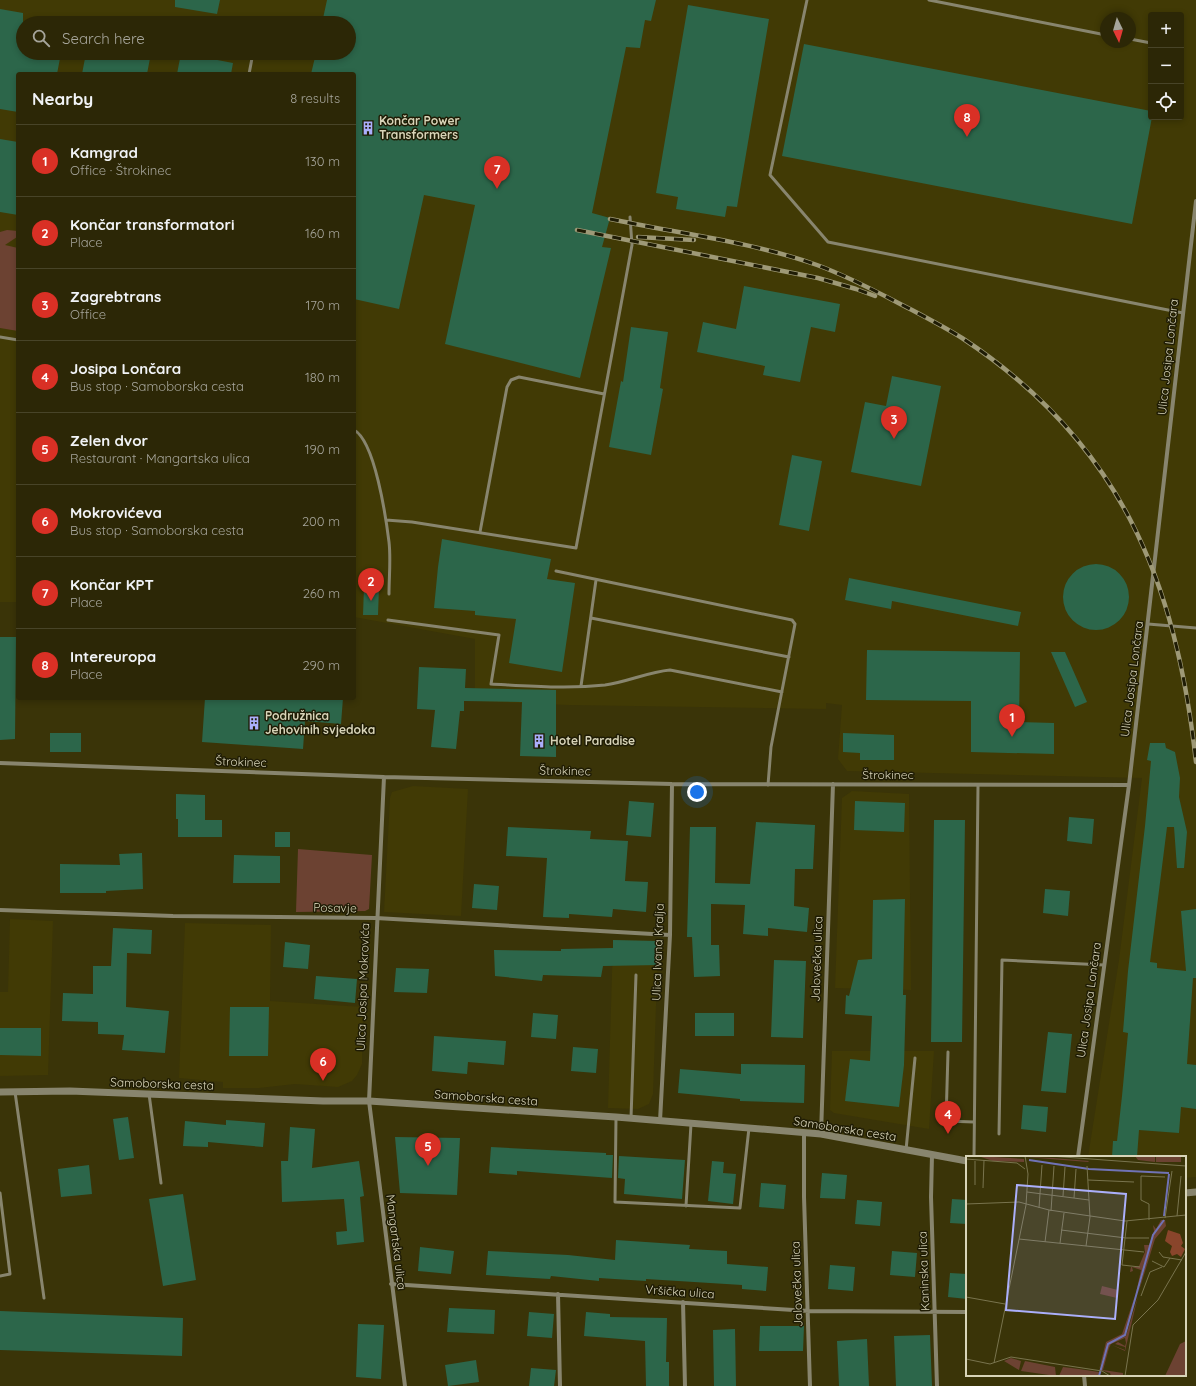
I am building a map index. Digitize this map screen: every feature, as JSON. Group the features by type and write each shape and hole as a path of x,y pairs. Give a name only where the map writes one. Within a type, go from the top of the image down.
{"street":[{"name":"Ulica Josipa Lončara","path":"1078,1156 1129,785 1196,201"},
{"name":"Štrokinec","path":"0,763 384,777 672,784 1129,785"},
{"name":"Ulica Josipa Mokrovića","path":"369,1101 376,918 384,777"},
{"name":"Ulica Ivana Kralja","path":"660,1121 670,935 672,784"},
{"name":"Jalovečka ulica","path":"821,1134 833,784"},
{"name":"Posavje","path":"0,910 174,916 376,918 670,935"},
{"name":"Samoborska cesta","path":"0,1092 70,1091 323,1101 369,1101 631,1118 821,1134 966,1161"},
{"name":"Mangartska ulica","path":"369,1101 405,1386"},
{"name":"Jalovečka ulica","path":"804,1133 804,1197 809,1311 810,1386"},
{"name":"Kaninska ulica","path":"932,1155 931,1197 937,1386"},
{"path":"1186,1193 1196,1192"},
{"name":"Vršička ulica","path":"391,1284 809,1311 966,1312"},
{"path":"558,1294 560,1386"},
{"path":"683,1302 685,1386"},
{"path":"1084,1376 1085,1386"}],"lane":[{"path":"807,0 770,175 828,242 1184,313"},
{"path":"928,0 1100,34"},
{"path":"1136,40 1148,42"},
{"path":"249,72 252,60"},
{"path":"386,520 412,522 480,532 576,548 632,245 630,217"},
{"path":"0,336 16,340"},
{"path":"480,532 507,387 511,380 519,377 604,394"},
{"path":"356,431 359,433 370,453 382,496 389,543 389,594"},
{"path":"556,571 792,620 795,624 771,747 768,785"},
{"path":"581,686 596,580"},
{"path":"590,618 789,657"},
{"path":"388,620 499,635 491,684 546,687 581,686 630,680 656,671 670,670 782,692"},
{"path":"1148,624 1196,628"},
{"path":"974,1156 978,785"},
{"path":"999,1134 1002,960 1104,965"},
{"path":"631,1118 636,975"},
{"path":"948,1052 946,1122 974,1122"},
{"path":"906,1150 914,1058"},
{"path":"15,1092 44,1298"},
{"path":"149,1094 161,1183"},
{"path":"616,1117 615,1202 740,1208 749,1128"},
{"path":"686,1206 691,1124"},
{"path":"0,1193 10,1274 0,1276"}],"shaded area":[{"path":"0,0 1196,0 1196,1177 1186,1178 1186,1156 1088,1156 1119,960 1142,778 847,771 838,759 842,705 826,703 826,709 569,705 475,701 475,639 356,617 356,72 16,72 16,602 0,602"},
{"path":"7,230 16,231 16,238 5,245 16,248 16,331 0,328 0,232"},
{"path":"413,786 468,789 461,916 384,912 390,798 392,792"},
{"path":"852,791 909,794 911,990 835,988 842,798"},
{"path":"298,849 372,855 369,909 365,911 296,912"},
{"path":"10,919 53,921 48,1075 0,1076 0,992 8,992"},
{"path":"185,923 271,925 270,1001 363,1007 362,1064 357,1075 352,1081 338,1087 295,1084 259,1088 223,1088 223,1082 179,1078"},
{"path":"613,940 655,941 658,946 653,1094 649,1104 638,1109 608,1108"},
{"path":"832,1051 934,1051 929,1129 834,1113 830,1110"}],"building":[{"path":"175,0 220,0 217,14 175,7"},
{"path":"327,0 656,0 651,21 645,20 640,48 626,47 592,213 610,218 602,247 611,248 580,378 445,344 475,205 424,195 399,309 356,299 356,72 311,72 314,60 356,60 356,16 324,16"},
{"path":"688,5 769,19 737,207 727,206 725,217 676,209 678,197 656,193"},
{"path":"0,9 23,13 23,16 16,16 16,60 60,60 57,72 16,72 16,112 0,109"},
{"path":"804,44 1148,110 1148,120 1151,120 1132,224 782,156"},
{"path":"85,60 150,60 147,72 82,72"},
{"path":"180,60 217,60 233,63 231,72 177,72"},
{"path":"0,139 16,142 16,215 0,212"},
{"path":"744,286 840,304 835,332 811,327 800,382 763,375 765,366 697,352 703,322 736,329"},
{"path":"631,327 668,332 660,388 663,389 651,455 609,447 621,381 623,382"},
{"path":"892,376 941,386 921,486 851,472 865,402 886,406"},
{"path":"792,455 822,461 809,531 779,525"},
{"path":"442,539 551,559 547,579 575,583 562,672 509,663 516,619 475,615 475,611 434,608"},
{"path":"1096,564 1109,567 1119,574 1126,584 1129,597 1126,610 1119,620 1109,627 1096,630 1083,627 1073,620 1066,610 1063,597 1066,584 1073,574 1083,567"},
{"path":"849,578 1021,612 1018,626 892,601 891,609 845,600"},
{"path":"364,587 379,587 378,615 363,615"},
{"path":"0,637 16,637 15,739 0,740"},
{"path":"867,650 1020,652 1019,722 1054,723 1054,754 971,752 971,701 866,700"},
{"path":"1051,652 1065,652 1087,702 1075,707"},
{"path":"419,667 466,669 465,688 556,690 556,757 520,756 522,702 464,701 464,711 460,711 456,749 431,747 435,710 417,709"},
{"name":"Podružnica Jehovinih svjedoka","path":"205,700 343,700 341,724 305,721 303,749 202,742"},
{"path":"50,733 81,733 81,752 50,752"},
{"path":"843,733 894,735 894,760 860,760 860,753 843,752"},
{"path":"1150,743 1165,743 1166,748 1175,752 1180,778 1179,797 1187,832 1184,868 1177,868 1174,827 1167,827 1150,962 1157,963 1157,968 1186,971 1181,911 1196,909 1196,978 1193,978 1187,1064 1196,1065 1196,1109 1181,1107 1179,1133 1139,1130 1137,1156 1112,1156 1113,1141 1117,1141 1128,1033 1123,1032 1128,971 1151,761 1147,760"},
{"path":"176,794 205,795 205,820 222,820 222,837 178,837"},
{"path":"629,801 654,803 651,837 626,835"},
{"path":"855,801 905,803 904,832 854,830"},
{"path":"1069,817 1094,819 1092,844 1067,841"},
{"path":"934,820 965,820 962,1042 931,1042"},
{"path":"756,822 815,825 813,869 795,869 794,906 809,908 807,932 768,928 768,936 743,934 745,905 711,904 711,945 719,945 720,976 694,977 692,937 687,937 690,827 716,827 715,883 750,884"},
{"path":"508,827 591,831 590,839 628,841 625,881 648,882 646,912 613,909 612,917 569,914 569,918 543,917 547,858 506,856"},
{"path":"275,832 290,832 290,847 275,847"},
{"path":"142,853 143,889 106,891 106,893 60,893 60,864 120,865 119,854"},
{"path":"234,855 280,856 280,883 233,883"},
{"path":"474,884 499,886 497,910 472,908"},
{"path":"1045,889 1070,891 1068,916 1043,913"},
{"path":"905,899 903,995 906,995 904,1065 899,1107 845,1101 850,1059 870,1061 872,1016 845,1014 846,995 849,996 858,960 872,959 873,900"},
{"path":"113,928 152,930 151,954 127,953 126,1007 169,1011 165,1053 122,1050 124,1035 98,1034 98,1022 62,1021 63,993 93,994 93,966 111,966"},
{"path":"613,940 658,941 659,965 603,966 601,977 543,975 542,981 495,976 494,950 561,951 561,949 613,948"},
{"path":"285,942 310,945 308,969 283,967"},
{"path":"774,960 806,961 803,1038 771,1037"},
{"path":"396,968 429,969 427,993 394,992"},
{"path":"316,976 357,979 355,1003 314,999"},
{"path":"230,1007 269,1007 268,1056 229,1056"},
{"path":"533,1013 558,1015 556,1039 531,1037"},
{"path":"695,1013 734,1013 734,1036 695,1036"},
{"path":"0,1028 41,1028 41,1056 0,1055"},
{"path":"1048,1032 1072,1034 1066,1093 1041,1091"},
{"path":"434,1036 506,1041 504,1065 468,1062 467,1074 432,1071"},
{"path":"573,1047 598,1049 596,1073 571,1071"},
{"path":"741,1064 805,1065 804,1103 740,1101 740,1099 678,1093 680,1069 741,1074"},
{"path":"1023,1105 1048,1107 1046,1132 1021,1129"},
{"path":"128,1117 134,1158 119,1160 113,1119"},
{"path":"226,1120 265,1123 263,1147 208,1142 208,1147 183,1146 185,1121 226,1125"},
{"path":"290,1127 315,1129 312,1168 359,1161 364,1196 360,1197 364,1242 337,1245 336,1232 347,1231 344,1199 282,1202 281,1161 288,1161"},
{"path":"395,1137 460,1138 457,1195 400,1193"},
{"path":"491,1147 606,1153 606,1155 613,1155 612,1178 517,1171 517,1175 489,1173"},
{"path":"619,1156 685,1160 682,1199 624,1194 625,1179 618,1178"},
{"path":"712,1161 724,1162 723,1173 736,1174 733,1204 708,1201"},
{"path":"89,1165 92,1194 61,1197 58,1169"},
{"path":"822,1173 847,1175 845,1199 820,1198"},
{"path":"761,1183 786,1185 784,1209 759,1207"},
{"path":"183,1194 196,1280 163,1286 149,1199"},
{"path":"952,1199 966,1200 966,1224 950,1223"},
{"path":"857,1200 882,1202 880,1226 855,1224"},
{"path":"616,1240 690,1245 689,1249 727,1251 727,1264 768,1267 766,1291 742,1289 742,1285 646,1279 646,1281 599,1278 599,1281 551,1276 550,1279 486,1275 488,1251 568,1255 615,1260"},
{"path":"420,1247 454,1251 451,1274 418,1271"},
{"path":"892,1251 917,1253 915,1277 890,1275"},
{"path":"830,1265 855,1267 853,1291 828,1289"},
{"path":"950,1273 966,1274 966,1299 948,1297"},
{"path":"449,1308 495,1310 494,1334 447,1332"},
{"path":"0,1311 183,1318 182,1356 0,1350"},
{"path":"529,1312 554,1314 552,1338 527,1336"},
{"path":"586,1312 610,1314 610,1317 667,1318 666,1362 669,1362 669,1386 646,1386 645,1341 584,1336"},
{"path":"358,1324 384,1325 381,1379 356,1377"},
{"path":"760,1326 804,1326 803,1351 759,1351"},
{"path":"735,1329 736,1386 714,1386 713,1330"},
{"path":"930,1335 932,1386 896,1386 894,1336"},
{"path":"867,1339 869,1386 839,1386 837,1341"},
{"path":"476,1360 479,1382 448,1386 445,1365"},
{"path":"531,1368 556,1370 554,1386 529,1386"}],"railway":[{"path":"610,219 741,244 817,265 853,280 950,331 962,338 1017,379 1062,423 1100,470 1131,521 1155,575 1173,634 1187,696 1196,762"},
{"path":"577,230 818,278 875,296"},
{"path":"638,237 694,240"}],"place":[{"name":"Končar Power Transformers","path":"368,128"},
{"name":"Intereuropa","path":"967,137"},
{"name":"Končar KPT","path":"497,189"},
{"name":"Zagrebtrans","path":"894,439"},
{"name":"Končar transformatori","path":"371,601"},
{"name":"Podružnica Jehovinih svjedoka","path":"254,723"},
{"name":"Kamgrad","path":"1012,737"},
{"name":"Hotel Paradise","path":"539,741"},
{"name":"Mokrovićeva","path":"323,1081"},
{"name":"Josipa Lončara","path":"948,1134"},
{"name":"Zelen dvor","path":"428,1166"}]}
